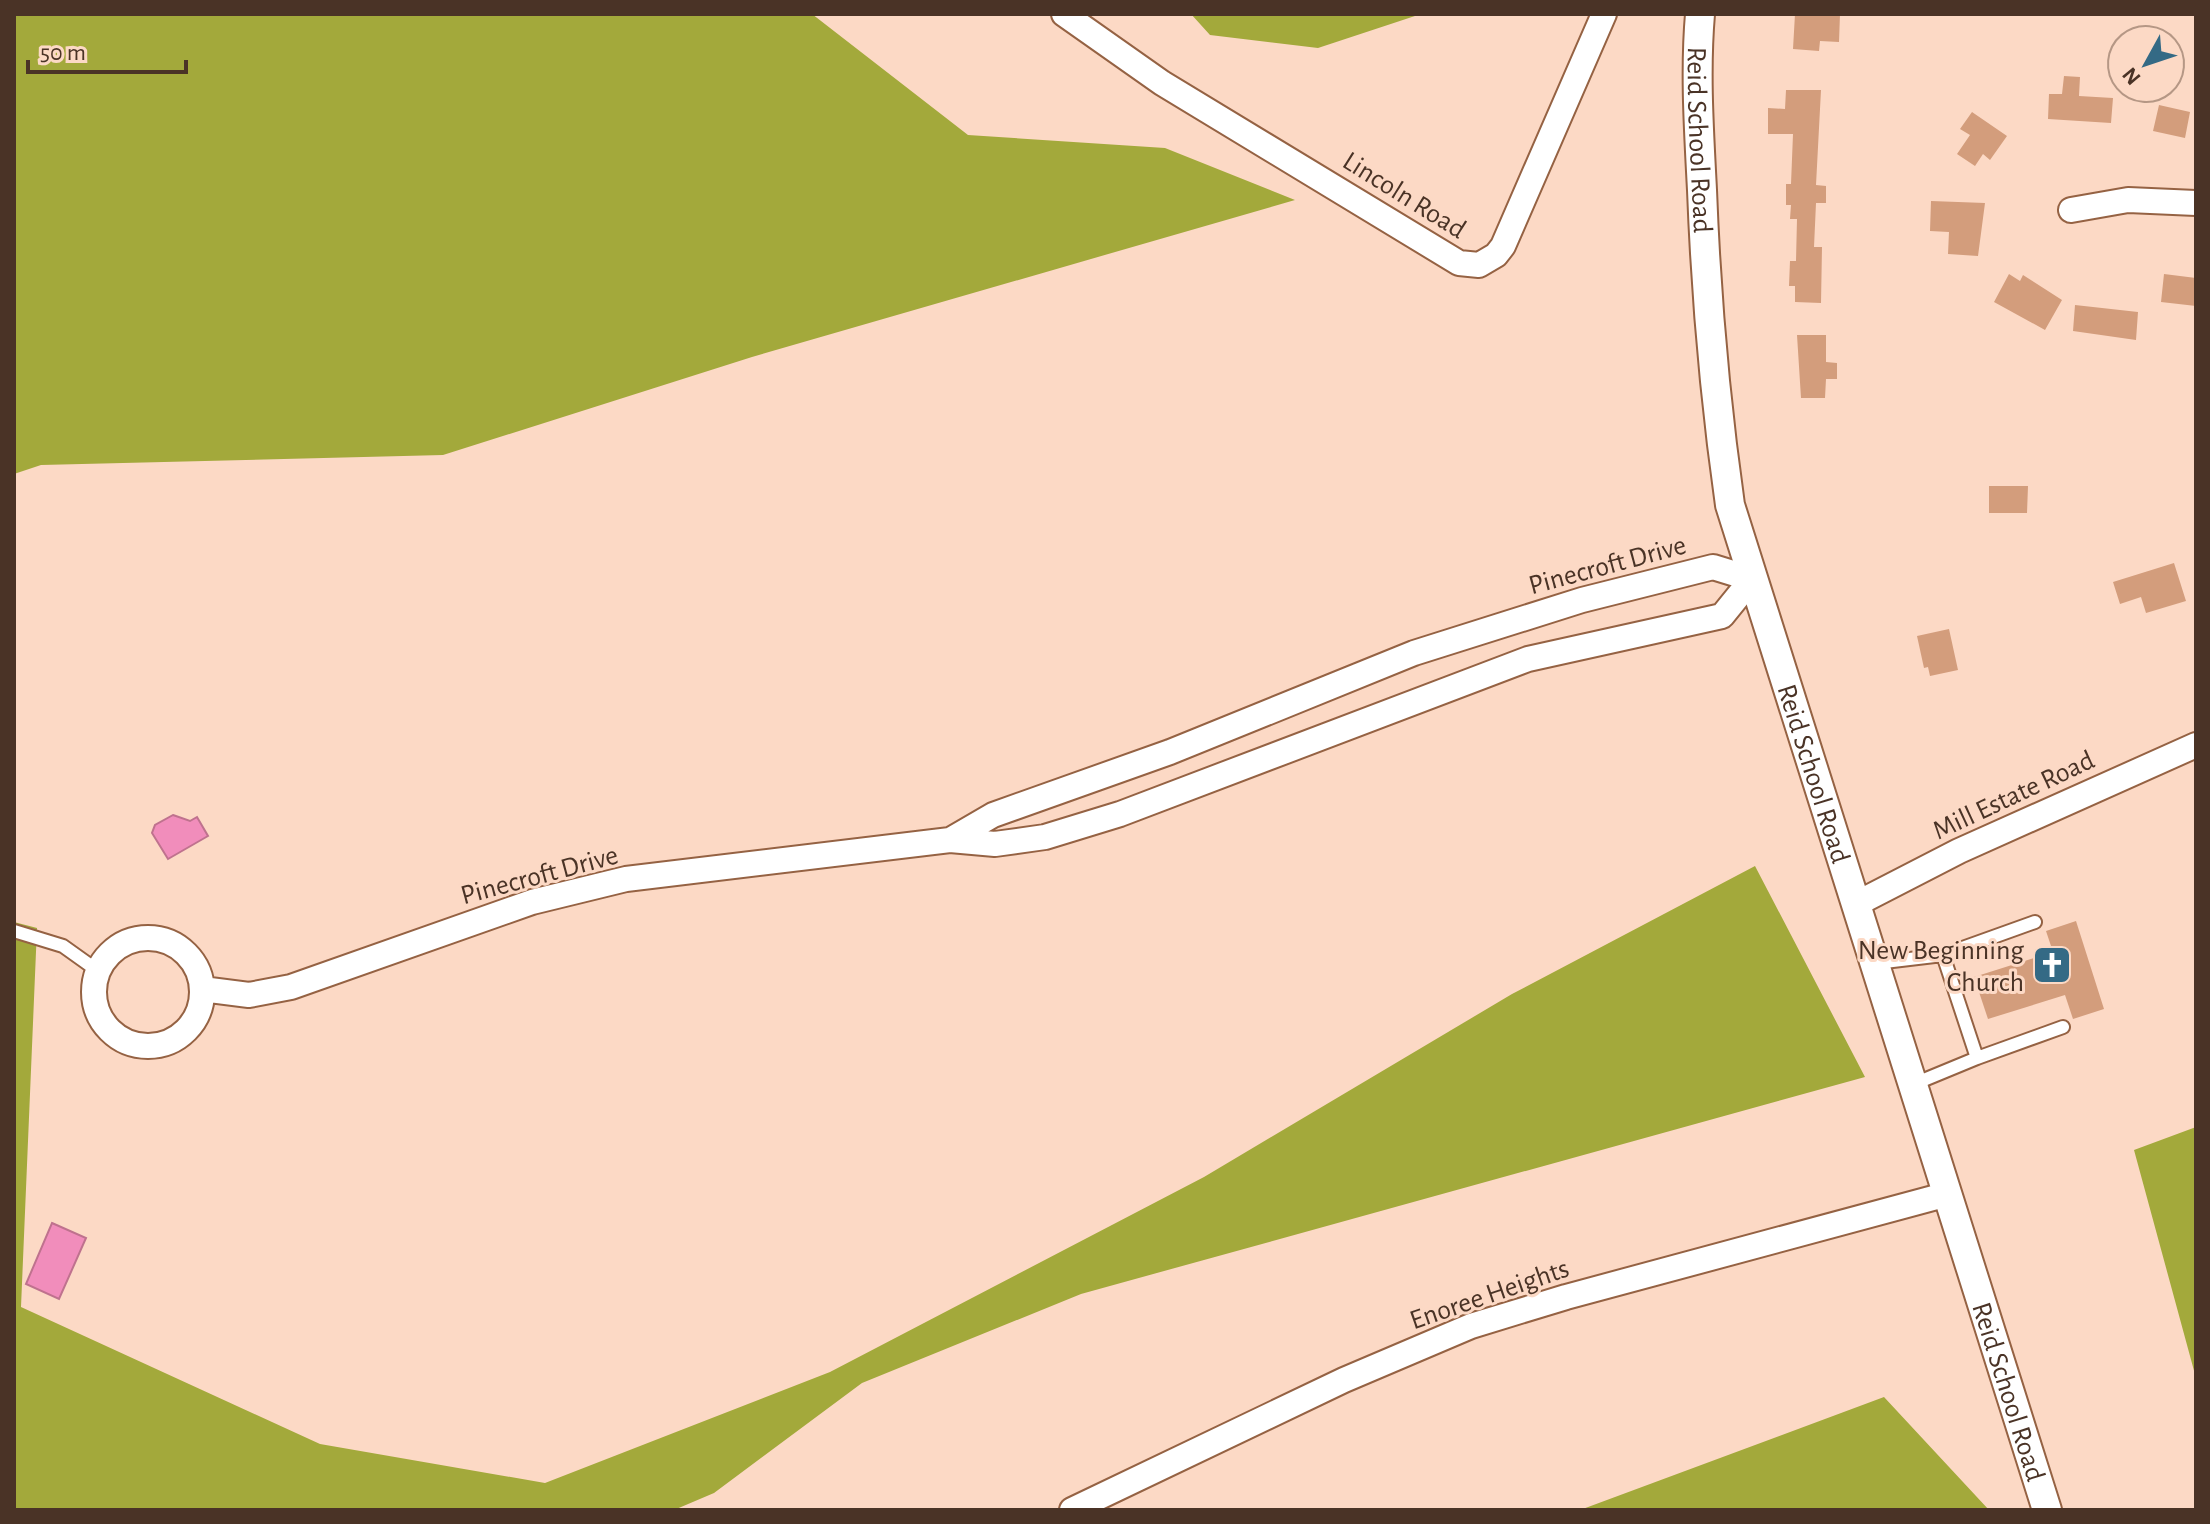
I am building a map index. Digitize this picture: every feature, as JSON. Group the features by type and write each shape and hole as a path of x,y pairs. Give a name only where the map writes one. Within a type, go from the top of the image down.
{"street":[{"name":"Lincoln Road","path":"1064,14 1162,83 1298,163 1417,240 1468,265 1488,261 1503,246 1604,14"},
{"name":"Reid School Road","path":"1700,14 1698,101 1715,398 1730,505 2047,1510"},
{"path":"2071,210 2128,200 2196,203"},
{"name":"Pinecroft Drive","path":"202,989 249,995 291,987 532,902 614,881 950,840 995,844 1045,837 1120,814 1528,659 1722,616 1752,579 1713,567 1582,600 1414,653 1170,752 993,815 950,840"},
{"name":"Mill Estate Road","path":"1858,903 1959,851 2196,745"},
{"path":"157,939 188,956 202,989 198,1013 184,1032 163,1044 139,1045 117,1036 100,1018 94,995 98,971 112,951 122,944 157,939"},
{"name":"Enoree Heights","path":"1072,1510 1344,1380 1460,1330 1566,1297 1948,1194"}],"lane":[{"path":"1876,963 1943,955 2035,922"},
{"path":"14,931 63,946 98,971"},
{"path":"1943,955 1977,1058"},
{"path":"1914,1084 2063,1027"}],"green space":[{"path":"14,14 812,14 968,135 1165,148 1295,200 752,357 443,455 41,465 14,474"},
{"path":"1191,14 1418,15 1318,48 1210,35"},
{"path":"1755,866 1865,1077 1081,1294 862,1383 714,1493 674,1510 14,1510 14,922 37,928 21,1307 320,1444 545,1483 830,1372 1204,1177 1512,994"},
{"path":"2196,1127 2196,1378 2134,1150"},
{"path":"1884,1397 1989,1510 1580,1510"}],"shaded area":[{"path":"173,815 190,821 197,817 208,836 168,859 152,833 155,825"},
{"path":"52,1223 86,1238 59,1299 26,1284"}],"building":[{"path":"1795,14 1840,14 1839,42 1820,41 1819,51 1793,49"},
{"path":"2064,76 2080,77 2079,96 2106,98 2106,104 2113,104 2111,123 2048,119 2049,94 2062,94"},
{"path":"1786,90 1821,90 1816,185 1826,186 1826,203 1816,203 1814,247 1822,247 1821,303 1795,302 1795,286 1789,286 1790,261 1796,261 1797,219 1790,219 1791,205 1786,205 1786,184 1791,184 1793,134 1768,134 1768,108 1785,109"},
{"path":"2159,105 2190,112 2185,138 2153,131"},
{"path":"1972,112 2007,136 1990,160 1983,154 1975,166 1957,154 1970,135 1960,129"},
{"path":"1931,201 1985,203 1978,256 1948,254 1949,232 1930,231"},
{"path":"2009,274 2020,281 2023,275 2062,300 2045,330 1994,302"},
{"path":"2164,274 2196,278 2196,306 2161,302"},
{"path":"2075,305 2138,312 2136,340 2073,331"},
{"path":"1797,335 1826,335 1826,362 1837,363 1837,379 1826,379 1825,398 1801,398"},
{"path":"1989,486 2028,486 2027,513 1989,513"},
{"path":"2174,563 2186,601 2146,613 2141,597 2120,604 2113,582"},
{"path":"1949,629 1958,670 1930,676 1928,667 1924,668 1917,636"},
{"name":"New Beginning Church","path":"2076,921 2104,1009 2073,1019 2065,995 1988,1019 1974,977 2053,952 2046,931"}],"place":[{"name":"New Beginning Church","path":"2052,965"}]}
